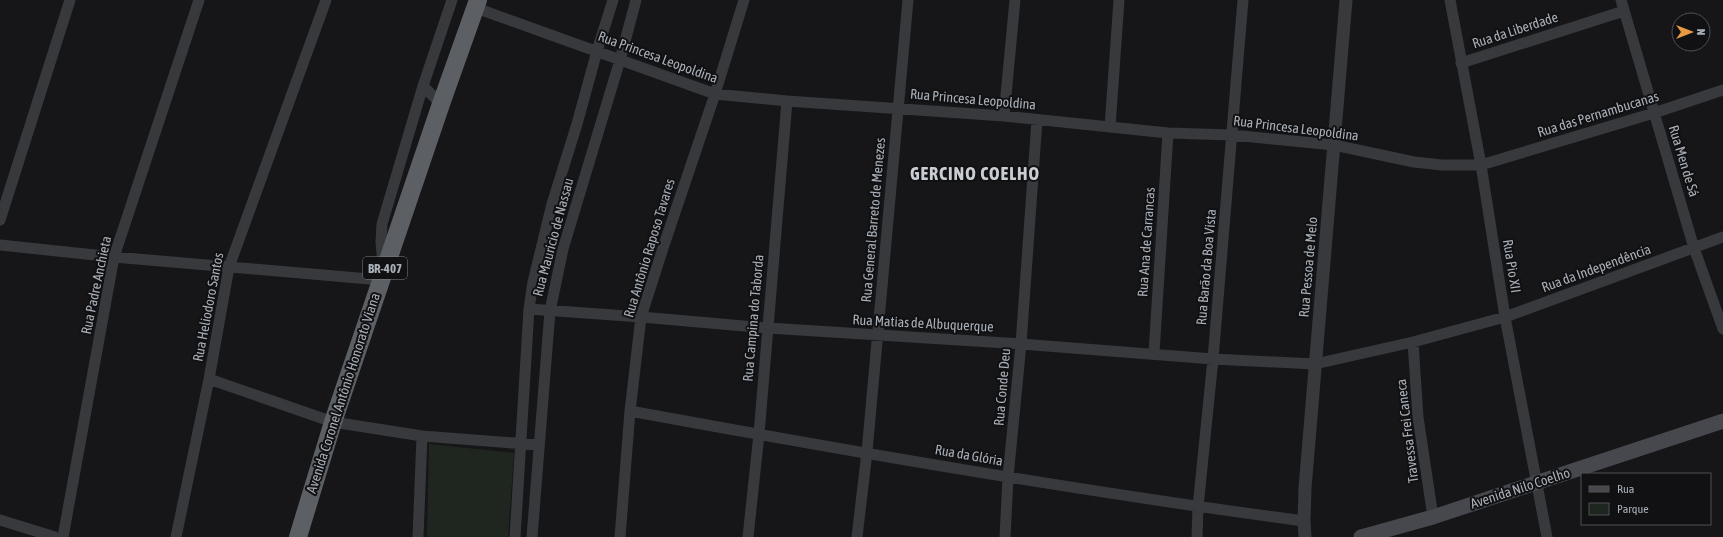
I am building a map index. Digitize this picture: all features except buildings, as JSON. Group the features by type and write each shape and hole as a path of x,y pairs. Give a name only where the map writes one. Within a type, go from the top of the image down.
{"highway":[{"name":"Avenida Coronel Antônio Honorato Viana","path":"298,537 304,512 382,275 477,4"},
{"path":"290,537 304,512"}],"main road":[{"name":"Avenida Nilo Coelho","path":"1361,537 1433,517 1723,421"}],"street":[{"path":"0,220 70,0"},
{"name":"Rua Padre Anchieta","path":"63,537 114,257 199,0"},
{"name":"Rua Heliodoro Santos","path":"176,537 209,379 229,267 326,0"},
{"path":"0,246 229,267 382,275 382,224 423,86 452,0"},
{"name":"Rua Maurício de Nassau","path":"515,537 532,282 597,51 614,0"},
{"name":"Rua Maurício de Nassau","path":"532,537 550,311 563,249 620,60 636,0"},
{"name":"Rua Antônio Raposo Tavares","path":"620,537 630,411 641,317 715,94 744,0"},
{"name":"Rua General Barreto de Menezes","path":"857,537 867,452 908,0"},
{"path":"1004,116 1015,0"},
{"path":"1110,127 1119,0"},
{"name":"Rua Barão da Boa Vista","path":"1197,537 1198,507 1213,359 1243,0"},
{"name":"Rua Pessoa de Melo","path":"1305,537 1304,521 1315,364 1346,0"},
{"name":"Rua Pio XII","path":"1450,0 1481,165 1504,317 1538,483 1547,537"},
{"name":"Rua Men de Sá","path":"1621,0 1694,248 1723,329"},
{"name":"Rua Princesa Leopoldina","path":"477,4 620,60 715,94 787,101 1004,116 1168,133 1232,135 1334,145 1414,162 1442,166 1481,165"},
{"name":"Rua da Liberdade","path":"1461,63 1624,11"},
{"path":"423,86 441,104"},
{"name":"Rua das Pernambucanas","path":"1481,165 1654,113 1723,90"},
{"name":"Rua Campina do Taborda","path":"748,537 759,434 787,101"},
{"name":"Rua Conde Deu","path":"1005,537 1008,477 1021,344 1037,120"},
{"name":"Rua Ana de Carrancas","path":"1154,353 1168,133"},
{"name":"Rua da Independência","path":"1315,364 1413,342 1504,317 1723,238"},
{"name":"Rua Matias de Albuquerque","path":"529,309 768,328 1154,353 1213,359 1315,364"},
{"name":"Travessa Frei Caneca","path":"1413,342 1418,417 1433,517"},
{"path":"209,379 333,422 422,436 539,445"},
{"name":"Rua da Glória","path":"630,411 1008,477 1198,507 1304,521"},
{"path":"418,537 422,436"},
{"path":"0,520 56,537"}],"green space":[{"path":"429,444 514,453 508,537 427,537"}],"district":[{"name":"GERCINO COELHO","path":"975,173"}]}
